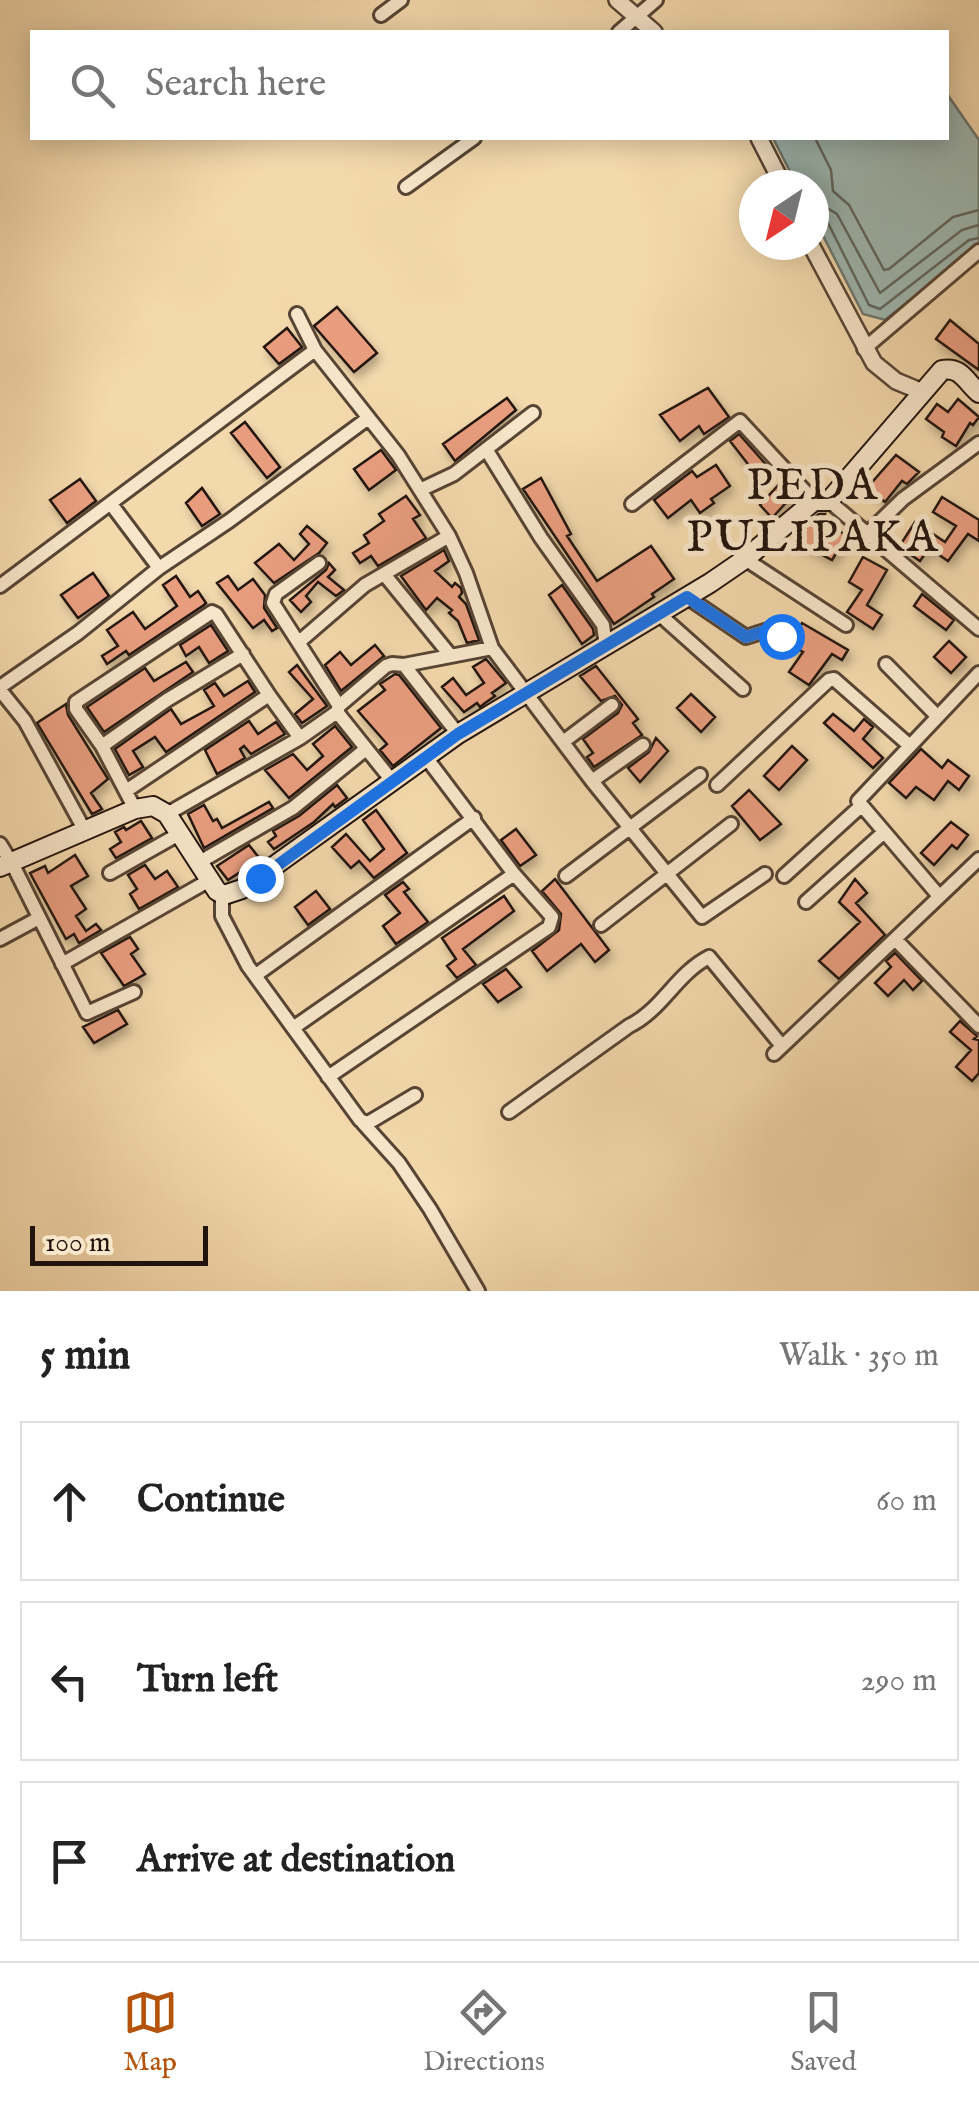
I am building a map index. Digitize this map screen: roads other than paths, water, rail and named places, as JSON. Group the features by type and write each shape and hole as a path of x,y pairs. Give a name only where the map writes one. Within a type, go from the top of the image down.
{"main road":[{"path":"8,864 153,806 167,814 215,887 233,894 458,734 660,614 745,558 821,501 942,370 951,368 962,374 978,390"}],"street":[{"path":"381,15 401,0"},
{"path":"617,0 652,30"},
{"path":"621,30 656,0"},
{"path":"406,187 471,140"},
{"path":"759,140 775,170"},
{"path":"864,349 979,251"},
{"path":"819,260 874,363 896,381 920,391"},
{"path":"297,314 316,350 398,455 449,536 492,648 592,781 702,916 765,874"},
{"path":"0,586 316,350"},
{"path":"420,490 454,474 533,413"},
{"path":"85,831 26,720 0,689 159,568 367,419"},
{"path":"632,504 740,421 821,501 979,630"},
{"path":"866,535 903,499 979,443"},
{"path":"486,449 541,538 603,625 606,646"},
{"path":"111,504 159,568"},
{"path":"299,642 365,584 449,536"},
{"path":"745,558 846,625"},
{"path":"319,563 272,599 338,709 393,782"},
{"path":"384,574 450,655"},
{"path":"687,597 746,637 768,630 781,636"},
{"path":"135,810 102,746 76,709 79,699 212,612 300,738"},
{"path":"660,614 743,688"},
{"path":"167,814 300,738 386,666 492,648"},
{"path":"102,746 167,700 243,654"},
{"path":"886,664 937,716"},
{"path":"404,665 458,734"},
{"path":"939,896 858,801 979,673"},
{"path":"717,785 824,683 834,679 910,746"},
{"path":"126,790 269,695"},
{"path":"563,742 612,705"},
{"path":"592,781 643,746"},
{"path":"198,864 293,808 366,749"},
{"path":"328,1077 550,927 552,917 514,874 426,756"},
{"path":"566,876 700,775"},
{"path":"784,876 861,806"},
{"path":"256,975 474,818"},
{"path":"601,925 731,824"},
{"path":"806,902 883,833"},
{"path":"110,872 180,834"},
{"path":"0,844 87,1013 134,992"},
{"path":"509,1112 629,1026 648,1017 672,986 709,956 778,1050 979,859"},
{"path":"968,870 979,884"},
{"path":"293,1028 514,874"},
{"path":"62,964 215,887 222,916 248,966 363,1123 399,1164 478,1291"},
{"path":"0,939 39,918"},
{"path":"895,939 979,1026"},
{"path":"363,1123 415,1096"}],"water":[{"path":"949,97 979,140 979,245 885,320 863,314 829,247 829,170 789,170 774,140 949,140"}],"district":[{"name":"PEDA PULIPAKA","path":"813,509"}]}
